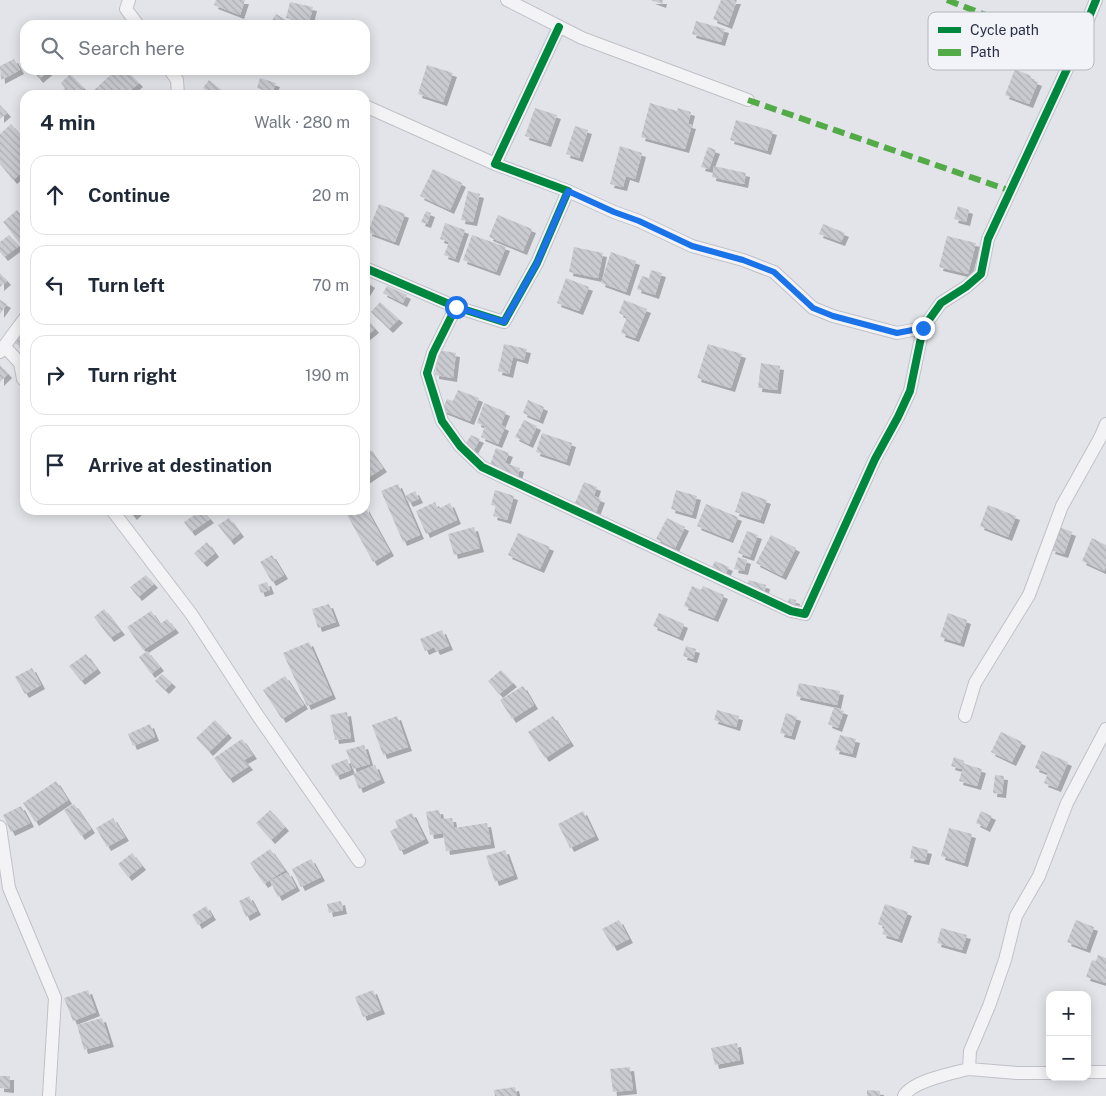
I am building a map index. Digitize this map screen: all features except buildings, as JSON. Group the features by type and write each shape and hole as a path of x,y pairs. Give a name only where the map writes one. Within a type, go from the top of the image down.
{"street":[{"path":"507,0 582,38 748,100"},
{"path":"1091,12 1096,0"},
{"path":"125,3 135,20"},
{"path":"495,164 559,27"},
{"path":"456,307 433,353 427,373 442,421 460,446 482,467 791,611 805,614 875,459 910,391 923,328 941,303 982,274 988,239 1066,70"},
{"path":"174,75 177,80 178,90"},
{"path":"370,108 495,164 568,191 639,221 692,246 743,260 774,272 813,308 833,316 897,333 923,328"},
{"path":"370,270 456,307 504,322 537,263 568,191"},
{"path":"20,325 2,349 20,363"},
{"path":"965,716 975,683 1029,595 1062,506 1106,424"},
{"path":"116,515 192,615 258,716 359,861"},
{"path":"969,1069 970,1051 989,1006 1005,960 1016,916 1039,876 1067,803 1106,729"},
{"path":"0,827 9,888 55,998 50,1096"},
{"path":"904,1096 907,1091 937,1077 969,1069 1017,1073 1046,1073"},
{"path":"1091,1072 1106,1072"}],"marked path":[{"path":"947,0 978,12"},
{"path":"748,100 1011,191"}],"cycle path":[{"path":"1091,12 1096,0"},
{"path":"370,270 456,307 504,322 537,263 568,191 495,164 559,27"},
{"path":"456,307 433,353 427,373 442,421 460,446 482,467 791,611 805,614 875,459 910,391 923,328 941,303 966,287 981,274 988,239 1066,70"}],"route":[{"path":"456,307 504,322 537,263 568,191 692,246 743,260 774,272 813,308 833,316 897,333 923,328"}]}
